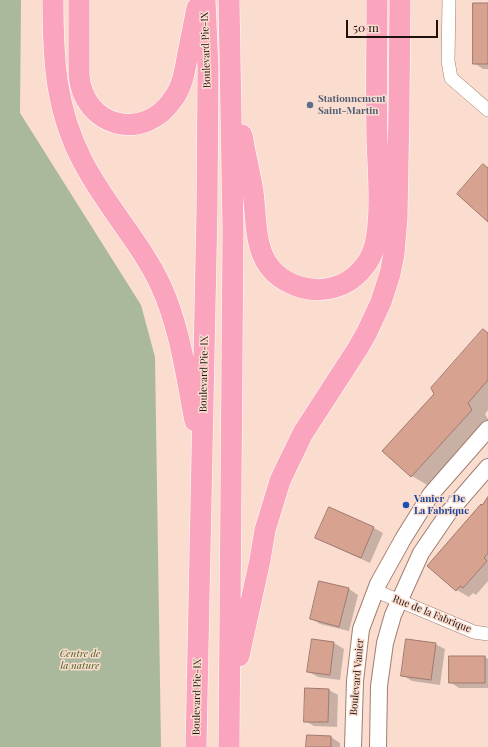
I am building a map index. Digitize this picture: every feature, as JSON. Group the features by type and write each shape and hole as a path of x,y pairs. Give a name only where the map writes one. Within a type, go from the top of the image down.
{"highway":[{"path":"53,0 55,72 58,92 71,136 82,160 154,273 165,296 179,338 202,461"},
{"path":"79,0 79,75 83,92 91,106 99,114 114,122 129,125 139,124 155,118 167,107 177,94 185,67 199,0"},
{"name":"Boulevard Pie-IX","path":"196,747 207,201 208,68 205,0"},
{"path":"229,0 233,236 229,747"},
{"path":"231,80 252,191 260,251 264,260 272,270 283,279 292,284 305,288 315,290 326,289 345,284 358,273 368,260 374,245 378,227 377,0"},
{"path":"230,702 265,530 280,481 303,433 367,332 381,302 390,274 395,247 397,218 400,0"}],"street":[{"path":"449,0 448,61 451,78 488,110"},
{"name":"Boulevard Vanier","path":"353,747 355,681 361,629 378,584 403,539 432,494 488,429"},
{"path":"378,747 379,686 385,643 393,615 420,553 448,512 488,467"},
{"name":"Rue de la Fabrique","path":"376,591 474,632 488,634"}],"green space":[{"name":"Centre de la nature","path":"0,0 21,0 20,113 141,305 155,357 161,747 0,747"}],"building":[{"path":"473,3 488,3 488,64 473,64"},
{"path":"483,164 488,168 488,222 457,194"},
{"path":"483,329 488,333 488,380 468,403 472,410 411,477 382,451 434,394 431,388"},
{"path":"488,497 488,553 484,558 487,561 463,588 460,586 456,591 427,566"},
{"path":"329,507 374,527 361,558 315,538"},
{"path":"319,581 349,588 339,627 310,619"},
{"path":"312,639 334,642 330,675 307,672"},
{"path":"406,639 436,643 431,680 401,676"},
{"path":"449,656 485,656 485,683 449,683"},
{"path":"305,688 329,689 328,722 304,722"},
{"path":"307,735 331,736 331,747 306,747"}],"place":[{"name":"Stationnement Saint-Martin","path":"310,105"},
{"name":"Vanier / De La Fabrique","path":"406,505"}]}
